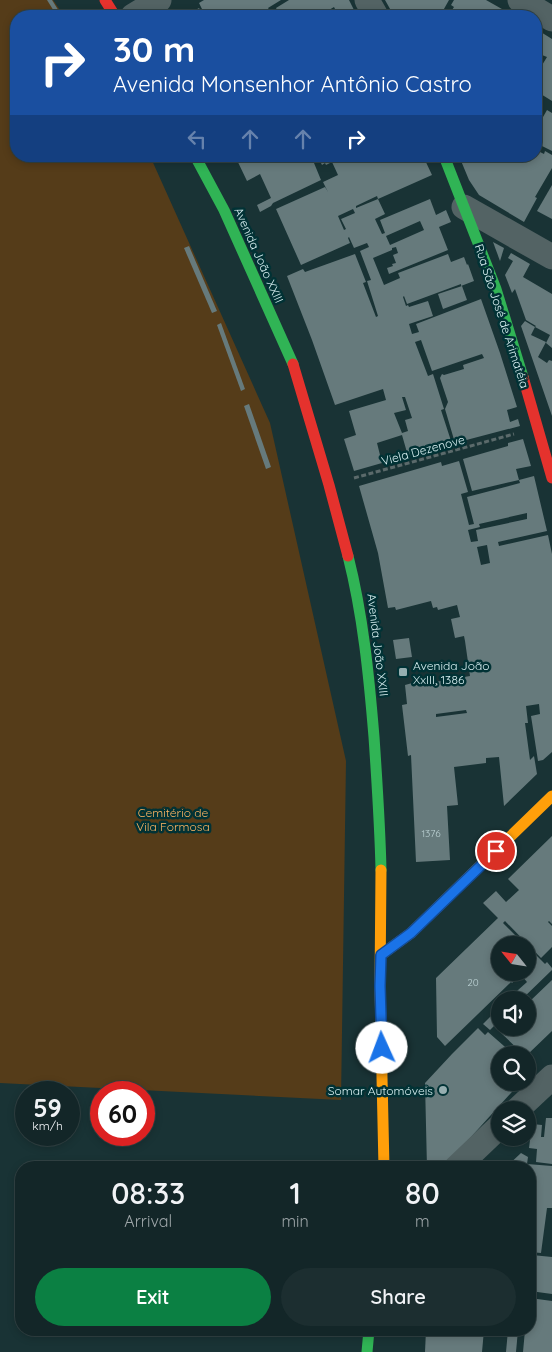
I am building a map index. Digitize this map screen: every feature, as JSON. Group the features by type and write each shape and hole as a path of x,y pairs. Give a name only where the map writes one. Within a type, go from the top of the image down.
{"main road":[{"name":"Avenida João XXIII","path":"198,162 224,210 296,371 358,592 370,684 380,816 380,986 384,1161"},
{"name":"Rua São José de Arimatéia","path":"446,162 496,289 552,478"},
{"path":"381,955 411,933 552,796"},
{"path":"367,1352 368,1336"}],"street":[{"path":"143,10 159,0"},
{"path":"520,0 537,10"},
{"path":"464,207 552,257"},
{"path":"527,1101 552,1077"},
{"path":"463,1161 491,1135"}],"path":[{"name":"Viela Dezenove","path":"329,485 521,432"}],"green space":[{"name":"Cemitério de Vila Formosa","path":"0,0 53,0 60,10 10,10 10,162 153,162 270,423 346,761 341,1100 155,1091 155,1081 90,1081 90,1087 80,1087 80,1081 15,1081 15,1084 0,1083"}],"building":[{"path":"47,0 52,0 58,10 53,10"},
{"path":"204,0 281,0 268,8 269,10 202,10 199,3"},
{"path":"289,0 349,0 354,10 336,10 334,7 329,10 277,10 276,8"},
{"path":"385,0 449,0 443,10 391,10"},
{"path":"454,0 486,0 504,10 452,10 454,7 451,5"},
{"path":"542,33 552,39 552,101 542,95 542,65 547,57 542,55"},
{"path":"547,110 552,113 552,151 542,146 543,117"},
{"path":"545,151 552,155 552,168 535,197 537,198 524,222 479,195 469,180 462,162 542,162 542,153 544,154"},
{"path":"238,162 317,162 314,163 321,180 273,203 260,212 257,205 271,198 260,174 247,181"},
{"path":"320,162 332,162 326,165 325,163 322,165"},
{"path":"332,162 426,162 432,175 378,199 385,214 375,219 382,234 385,233 380,220 430,199 436,215 446,210 451,222 439,227 448,250 389,274 387,268 396,263 393,255 398,253 396,247 373,258 384,285 400,278 398,273 448,254 451,262 464,257 474,281 407,304 403,297 406,306 408,305 409,307 428,301 433,316 409,324 412,334 419,332 416,324 481,299 517,407 507,410 510,422 518,419 520,426 455,443 445,409 448,402 440,378 442,374 464,369 463,365 484,358 482,354 432,371 421,340 415,342 428,376 433,374 444,409 441,410 452,444 408,456 402,435 377,443 382,463 354,471 344,439 356,435 349,411 386,400 383,389 335,405 287,276 303,269 305,272 355,254 366,282 363,283 376,317 378,316 367,281 371,280 360,251 369,247 367,243 354,248 349,237 350,243 301,265 276,209 325,187 328,192 323,182 338,175","holes":["377,196 378,199 356,208 356,206","353,209 355,213 341,219 346,229 344,230 338,216","420,221 424,230 390,245 386,236","402,397 405,397 412,418 405,420 408,431 402,433 394,413 406,410"]},
{"path":"552,185 552,219 537,211"},
{"path":"493,242 504,248 500,261"},
{"path":"189,246 217,311 212,313 184,248"},
{"path":"511,253 530,264 523,277 552,294 552,348 546,343 550,335 526,320 515,289 512,293 505,275 513,261 508,258"},
{"path":"462,286 467,300 443,309 438,294"},
{"path":"525,321 535,327 531,335 546,342 538,357 547,363 549,360 552,361 552,416 521,326"},
{"path":"221,323 245,389 241,391 217,325"},
{"path":"249,404 271,467 266,469 244,406"},
{"path":"523,439 531,466 516,469 519,480 472,491 463,459 508,446 508,443"},
{"path":"459,461 468,492 461,494 469,525 474,524 467,497 520,483 519,480 534,476 547,531 498,542 499,546 548,535 552,554 552,752 543,760 538,761 531,716 540,714 539,704 526,706 528,723 525,723 530,760 534,756 537,774 504,806 499,757 486,758 486,763 454,767 458,805 447,806 450,860 416,862 411,755 408,756 402,705 407,704 405,685 416,682 416,685 419,685 419,680 427,679 427,683 430,683 430,678 434,678 435,682 470,676 465,641 464,636 455,638 451,619 460,617 457,605 438,610 437,607 433,608 431,601 396,610 395,607 388,608 378,553 359,486 441,462 442,466","holes":["527,513 527,519 476,530 478,541 471,542 468,530 480,527 479,524","487,545 490,563 481,565 477,547","466,710 467,713 436,717 436,714"]},
{"path":"409,638 412,657 396,659 393,640"},
{"path":"552,836 552,924 548,922 552,926 552,947 541,958 536,953 536,936 520,936 505,921 503,923 516,936 491,936 491,981 514,981 502,991 491,991 491,1001 445,1046 437,1037 436,978 498,918 483,903 496,891 506,902 519,890 508,879"},
{"path":"536,955 545,964 547,962 552,968 530,991 517,991 527,982 536,981"},
{"path":"552,980 552,1031 536,1046 515,1046 504,1036 536,1036 536,995"},
{"path":"491,1016 490,1030 483,1024"},
{"path":"478,1028 485,1035 488,1032 504,1046 491,1046 491,1091 513,1091 504,1101 491,1101 491,1115 451,1159 448,1161 427,1161 425,1083"},
{"path":"546,1118 552,1118 552,1164 536,1162 537,1149 529,1148 529,1146 536,1146 536,1124 542,1125 541,1137 544,1137"},
{"path":"521,1153 528,1157 527,1161 512,1161"},
{"path":"536,1165 552,1166 552,1208 547,1208 541,1253 536,1253"},
{"path":"536,1255 552,1257 552,1294 536,1292"},
{"path":"536,1299 552,1301 552,1352 523,1352 524,1336 536,1336"},
{"path":"426,1336 483,1336 482,1352 425,1352"},
{"path":"507,1336 517,1336 516,1352 506,1352"}],"traffic: fast":[{"path":"198,162 224,210 293,364"},
{"path":"446,162 496,289 523,377"},
{"path":"348,556 362,623 370,691 381,870"},
{"path":"367,1352 368,1336"}],"traffic: slow":[{"path":"381,955 411,933 552,796"},
{"path":"381,870 380,986 384,1161"}],"traffic: jam":[{"path":"105,0 111,10"},
{"path":"293,364 348,556"},
{"path":"523,377 552,478"}],"place":[{"name":"Avenida João XxIII, 1386","path":"403,672"},
{"name":"Somar Automóveis","path":"443,1090"}],"route":[{"path":"382,1048 381,955 411,933 496,851"}]}
